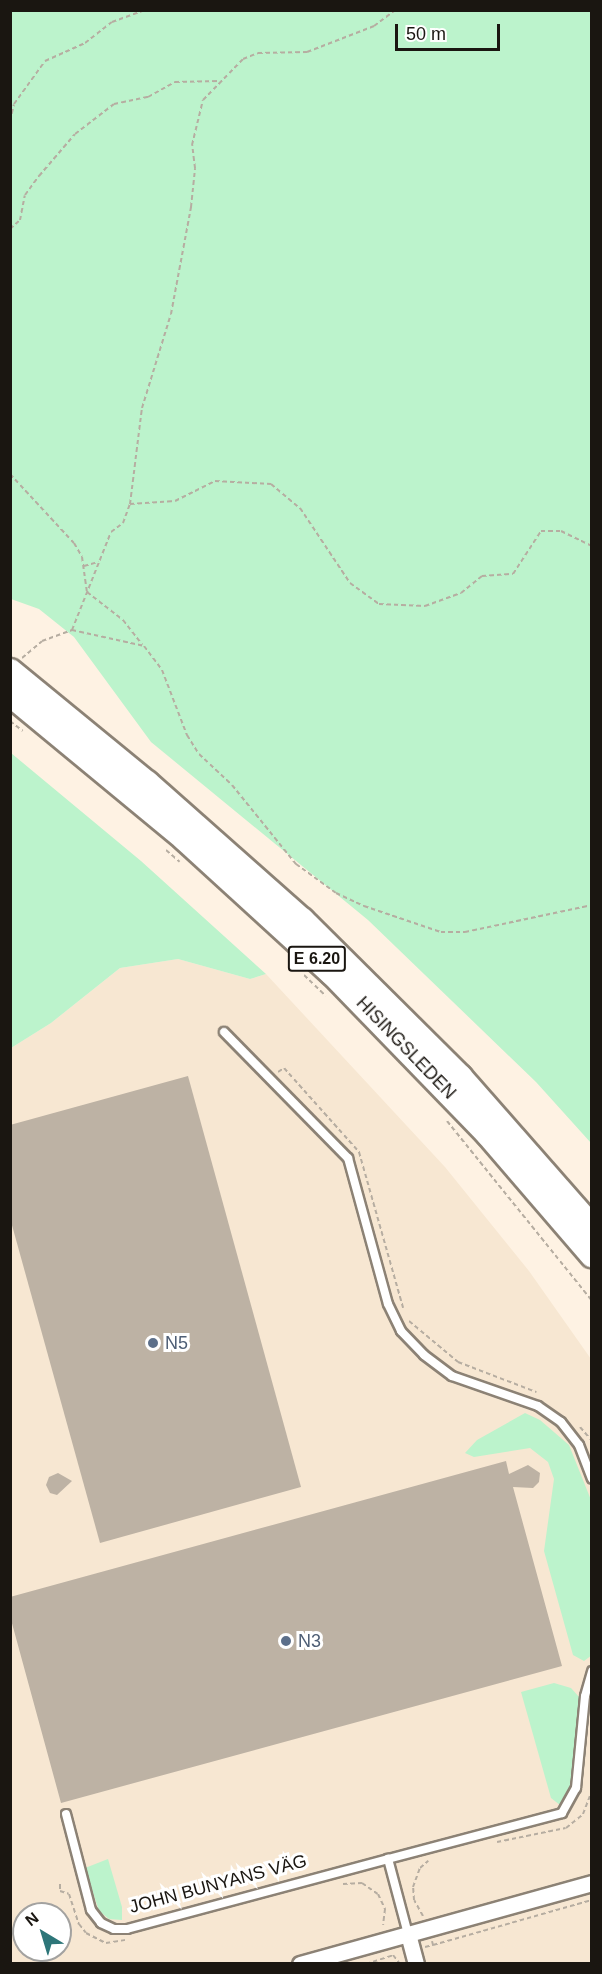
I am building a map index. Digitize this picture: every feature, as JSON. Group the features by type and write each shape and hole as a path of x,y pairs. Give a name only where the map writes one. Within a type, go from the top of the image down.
{"highway":[{"name":"HISINGSLEDEN","path":"16,665 344,960 460,1077 591,1227"},
{"name":"HISINGSLEDEN","path":"10,694 190,843 332,973 483,1128 591,1255"}],"street":[{"path":"300,1964 591,1883"},
{"path":"408,1934 414,1957"}],"lane":[{"path":"224,1032 271,1077 348,1158 388,1304 401,1331 424,1355 452,1376 538,1406 555,1418 579,1445 591,1479"},
{"name":"JOHN BUNYANS VÄG","path":"66,1814 91,1910 101,1923 114,1929 127,1929 562,1813 576,1788 585,1696 591,1671"},
{"path":"388,1860 408,1934"}],"path":[{"path":"10,122 14,104 45,61 85,43 112,22 145,10"},
{"path":"72,630 111,532 123,523 130,504 142,408 171,314 191,207 195,168 192,145 203,99 243,59 258,53 307,52 374,26 394,10"},
{"path":"10,229 20,220 25,195 39,176 75,134 114,104 148,97 175,82 219,81"},
{"path":"10,474 75,543 84,567 87,592 123,620 162,670 187,735 199,754 232,785 296,864 336,893 441,932 496,927 591,905"},
{"path":"130,504 175,501 215,481 271,484 300,508 350,583 379,604 425,606 460,593 482,576 513,574 541,531 561,531 591,546"},
{"path":"84,567 100,562"},
{"path":"16,665 42,640 72,630 144,646"},
{"path":"10,721 28,736"},
{"path":"164,848 181,863"},
{"path":"297,969 327,997"},
{"path":"271,1077 284,1068 357,1149 403,1307 412,1324 458,1362 546,1397"},
{"path":"442,1116 591,1301"},
{"path":"578,1424 591,1441"},
{"path":"487,1845 566,1828 583,1814 591,1791"},
{"path":"433,1944 414,1900 413,1887 420,1868 434,1858"},
{"path":"336,1885 362,1883 378,1893 386,1909 381,1930 388,1957"},
{"path":"60,1884 60,1891 69,1894 79,1924 92,1937 111,1943 133,1939"},
{"path":"366,1964 393,1956 414,1957 433,1944 591,1900"},
{"path":"393,1956 400,1964"}],"shaded area":[{"path":"178,959 250,979 266,974 445,1167 529,1271 591,1359 591,1963 11,1964 11,1048 51,1023 120,968"}],"green space":[{"path":"11,10 591,11 591,1143 536,1082 368,920 151,742 74,637 39,609 11,599"},
{"path":"11,753 141,861 266,974 250,979 178,959 120,968 51,1023 11,1048"},
{"path":"525,1413 540,1420 569,1445 591,1500 592,1655 584,1661 573,1655 544,1551 554,1479 548,1462 530,1448 474,1457 465,1453 477,1440"},
{"path":"554,1683 571,1688 580,1698 570,1790 560,1805 551,1798 521,1692"},
{"path":"108,1859 122,1907 122,1920 109,1919 99,1911 85,1868"}],"building":[{"name":"N5","path":"188,1076 301,1487 100,1543 10,1218 10,1125"},
{"name":"N3","path":"506,1461 509,1474 528,1465 540,1473 539,1482 533,1488 513,1487 562,1666 61,1803 10,1616 10,1597"},
{"path":"58,1473 72,1481 57,1495 50,1493 46,1485 49,1477"}],"place":[{"name":"N5","path":"153,1343"},
{"name":"N3","path":"286,1641"}]}
